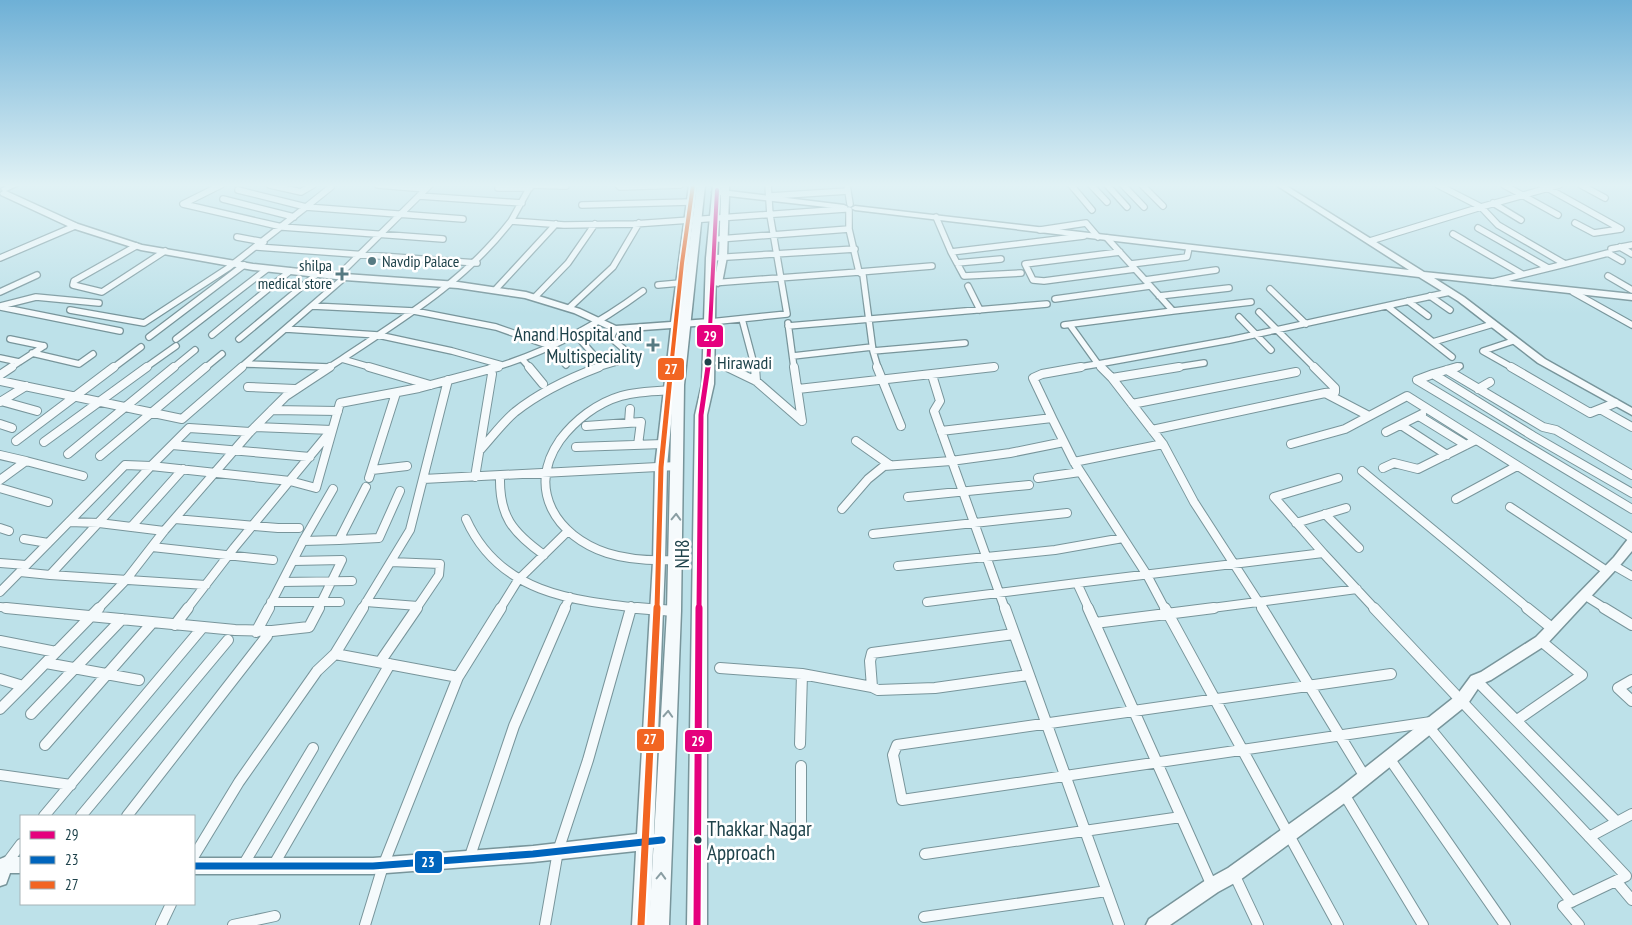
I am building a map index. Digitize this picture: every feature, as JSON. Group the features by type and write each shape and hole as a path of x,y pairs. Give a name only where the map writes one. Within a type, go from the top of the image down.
{"main road":[{"name":"NH8","path":"659,925 674,610 677,466 673,390 691,228"},
{"name":"NH8","path":"698,925 701,415 708,384 710,322 717,258 718,228"}],"street":[{"path":"0,258 70,228"},
{"path":"82,228 136,246 244,266 342,277 452,285 535,297 569,308 615,329 680,325 787,314"},
{"path":"70,310 144,323 234,264 281,228"},
{"path":"296,228 443,239"},
{"path":"0,381 182,419 312,306 342,277 360,254 387,228"},
{"path":"0,709 126,580 164,531 234,450 272,410 295,389 452,285 477,262 506,228"},
{"path":"495,290 552,228"},
{"path":"535,297 549,286 577,252 592,228"},
{"path":"569,308 613,266 636,228"},
{"path":"680,325 680,283 690,228"},
{"path":"718,363 756,381 802,421 773,228"},
{"path":"941,228 964,276 1021,273"},
{"path":"1024,228 1573,292 1632,297"},
{"path":"1038,230 1051,228"},
{"path":"1092,228 1098,237"},
{"path":"1349,228 1450,292 1494,324 1513,341 1632,412"},
{"path":"1370,241 1412,228"},
{"path":"1478,228 1548,268"},
{"path":"1504,228 1566,264"},
{"path":"1585,228 1594,233 1621,228"},
{"path":"718,239 849,229 859,272 863,275 872,349 882,380 901,426"},
{"path":"1453,234 1522,274"},
{"path":"951,252 1084,236"},
{"path":"237,237 264,242"},
{"path":"1107,238 1173,311"},
{"path":"136,246 74,281 73,285 100,293 165,251"},
{"path":"1611,249 1631,246"},
{"path":"257,247 477,262"},
{"path":"1620,247 1632,254"},
{"path":"1120,252 1025,264 1033,280 1039,281 1187,257 1189,248"},
{"path":"717,258 855,249"},
{"path":"1493,282 1608,253 1622,260"},
{"path":"957,263 1001,259"},
{"path":"149,337 244,266"},
{"path":"714,283 932,266"},
{"path":"44,442 101,402 267,269"},
{"path":"1145,280 1216,270"},
{"path":"212,335 290,271"},
{"path":"239,338 318,274"},
{"path":"0,292 37,275"},
{"path":"1608,276 1632,290"},
{"path":"658,285 680,283"},
{"path":"968,286 980,310"},
{"path":"1055,299 1150,286"},
{"path":"1159,296 1229,288"},
{"path":"1270,289 1306,324"},
{"path":"0,592 125,465 216,472 290,481 316,488 340,403 448,380 522,359 576,335 626,306 643,291"},
{"path":"1338,925 1147,575 1074,462 1033,378 1042,374 1177,351 1450,292"},
{"path":"1573,292 1632,325"},
{"path":"1430,296 1450,310"},
{"path":"0,307 36,297 99,303"},
{"path":"1408,301 1428,316"},
{"path":"1251,302 1067,325 1098,364 1112,378 1163,444 1194,502 1235,565 1365,777"},
{"path":"788,326 1047,304"},
{"path":"312,306 414,311 496,327 550,346 566,365"},
{"path":"1387,306 1452,356"},
{"path":"0,307 120,331"},
{"path":"1152,430 1335,392 1335,388 1259,312"},
{"path":"1239,317 1271,350"},
{"path":"742,318 755,367 756,381"},
{"path":"1433,342 1494,324"},
{"path":"286,329 378,335 452,351 503,365"},
{"path":"481,449 516,412 558,386 593,369 633,358 611,338 615,329"},
{"path":"576,335 600,362"},
{"path":"1,373 44,346 10,339"},
{"path":"1513,341 1484,351 1590,412 1614,402"},
{"path":"793,356 965,343"},
{"path":"16,441 141,347"},
{"path":"68,454 195,350"},
{"path":"32,354 79,364 94,354"},
{"path":"100,456 222,354"},
{"path":"0,358 19,362"},
{"path":"342,359 430,384"},
{"path":"522,359 542,384"},
{"path":"1112,378 1204,363"},
{"path":"246,364 329,367"},
{"path":"1460,366 1418,380 1632,508"},
{"path":"798,389 994,367"},
{"path":"475,477 492,374 490,369"},
{"path":"1447,370 1548,428 1556,430 1632,475"},
{"path":"1132,404 1296,372"},
{"path":"1433,374 1533,436 1632,493"},
{"path":"932,375 940,401 934,411 1119,925"},
{"path":"195,854 244,774 317,672 335,654 410,530 448,380"},
{"path":"1478,389 1490,382"},
{"path":"1,401 26,386"},
{"path":"248,387 295,389"},
{"path":"641,925 659,561 663,444 673,390 630,394 615,398 601,405 575,424 558,442 545,473 544,486 547,502 562,526 588,546 637,560 659,561 675,560"},
{"path":"396,392 371,474 406,466"},
{"path":"1325,393 1369,416"},
{"path":"1162,923 1212,886 1234,874 1344,794 1462,700 1476,680 1486,676 1541,641 1610,568 1632,540 1407,396 1346,429 1291,444"},
{"path":"1,401 37,411"},
{"path":"629,423 630,409"},
{"path":"1600,409 1632,427"},
{"path":"272,410 338,412"},
{"path":"1386,432 1429,410"},
{"path":"1419,416 1466,445"},
{"path":"941,431 1052,418"},
{"path":"586,426 641,422 638,445"},
{"path":"0,424 12,428"},
{"path":"1401,425 1447,455"},
{"path":"50,575 188,428 332,430"},
{"path":"1522,442 1548,428"},
{"path":"175,625 228,556 332,430"},
{"path":"1383,468 1394,463 1418,469 1476,440"},
{"path":"856,441 890,465"},
{"path":"842,509 868,479 884,466 951,461 1010,453 1064,442"},
{"path":"576,447 663,444"},
{"path":"1074,462 1163,444"},
{"path":"172,445 310,456"},
{"path":"0,455 83,476"},
{"path":"0,480 26,462"},
{"path":"423,479 677,466"},
{"path":"1456,499 1517,466"},
{"path":"132,526 183,469"},
{"path":"1362,471 1553,629"},
{"path":"1038,478 1080,472"},
{"path":"500,476 500,499 506,515 524,538 544,555"},
{"path":"1338,478 1274,497 1323,553 1625,877 1632,900"},
{"path":"908,497 1029,485"},
{"path":"339,540 366,486"},
{"path":"0,488 48,502"},
{"path":"256,632 303,540 333,489"},
{"path":"303,540 379,538 400,491"},
{"path":"1510,507 1610,568 1632,576"},
{"path":"1296,523 1346,508"},
{"path":"873,534 1067,513"},
{"path":"1324,514 1359,548"},
{"path":"175,519 299,528"},
{"path":"466,519 477,541 506,572 518,580 570,596 631,606 674,610"},
{"path":"69,522 132,526 164,531"},
{"path":"0,528 9,531"},
{"path":"365,925 383,866 458,677 518,580 568,531"},
{"path":"898,566 1055,550 1123,538"},
{"path":"24,539 48,543"},
{"path":"152,547 273,560"},
{"path":"927,602 999,595 1077,583 1323,553"},
{"path":"0,606 256,632 309,627 342,560 293,561"},
{"path":"273,867 385,663 418,606 439,576 440,564 390,562"},
{"path":"0,563 50,575 206,585"},
{"path":"282,582 352,581"},
{"path":"1077,583 1212,886"},
{"path":"1095,623 1357,589"},
{"path":"1584,595 1632,625"},
{"path":"469,859 526,696 570,596"},
{"path":"272,602 340,602"},
{"path":"366,602 418,606"},
{"path":"545,925 558,851 588,760 631,606"},
{"path":"31,714 122,619"},
{"path":"45,745 152,622"},
{"path":"45,815 202,628"},
{"path":"872,687 869,660 872,653 1014,634"},
{"path":"128,815 267,636"},
{"path":"81,815 228,640"},
{"path":"0,641 56,652"},
{"path":"1517,720 1582,675 1541,641"},
{"path":"335,654 458,677"},
{"path":"46,663 139,680"},
{"path":"720,668 802,674 872,687 878,690 935,688 1028,675"},
{"path":"800,744 802,674"},
{"path":"1391,674 897,745 893,755 902,800 1065,774 1157,763 1339,735 1431,724"},
{"path":"0,679 23,686"},
{"path":"1476,680 1617,822"},
{"path":"1632,680 1618,688 1632,701"},
{"path":"1431,724 1572,902"},
{"path":"242,866 313,748"},
{"path":"1389,758 1504,925"},
{"path":"720,832 801,828 801,766"},
{"path":"0,775 71,785"},
{"path":"1344,794 1423,925"},
{"path":"1589,837 1632,814"},
{"path":"924,854 1181,816"},
{"path":"195,866 383,866 662,840"},
{"path":"9,869 20,846"},
{"path":"1234,874 1258,925"},
{"path":"1579,925 1563,906 1625,877"},
{"path":"924,917 1107,891"},
{"path":"161,925 170,905"},
{"path":"233,925 275,916"}],"transit line":[{"name":"27","path":"641,925 659,561 661,467 687,228"},
{"name":"29","path":"697,925 701,415 709,360 714,228"},
{"name":"23","path":"195,866 373,866 533,854 662,840"}],"place":[{"name":"Navdip Palace","path":"372,261"},
{"name":"shilpa medical store","path":"342,274"},
{"name":"Anand Hospital and Multispeciality","path":"653,345"},
{"name":"Hirawadi","path":"708,362"},
{"name":"Thakkar Nagar Approach","path":"698,840"}]}
